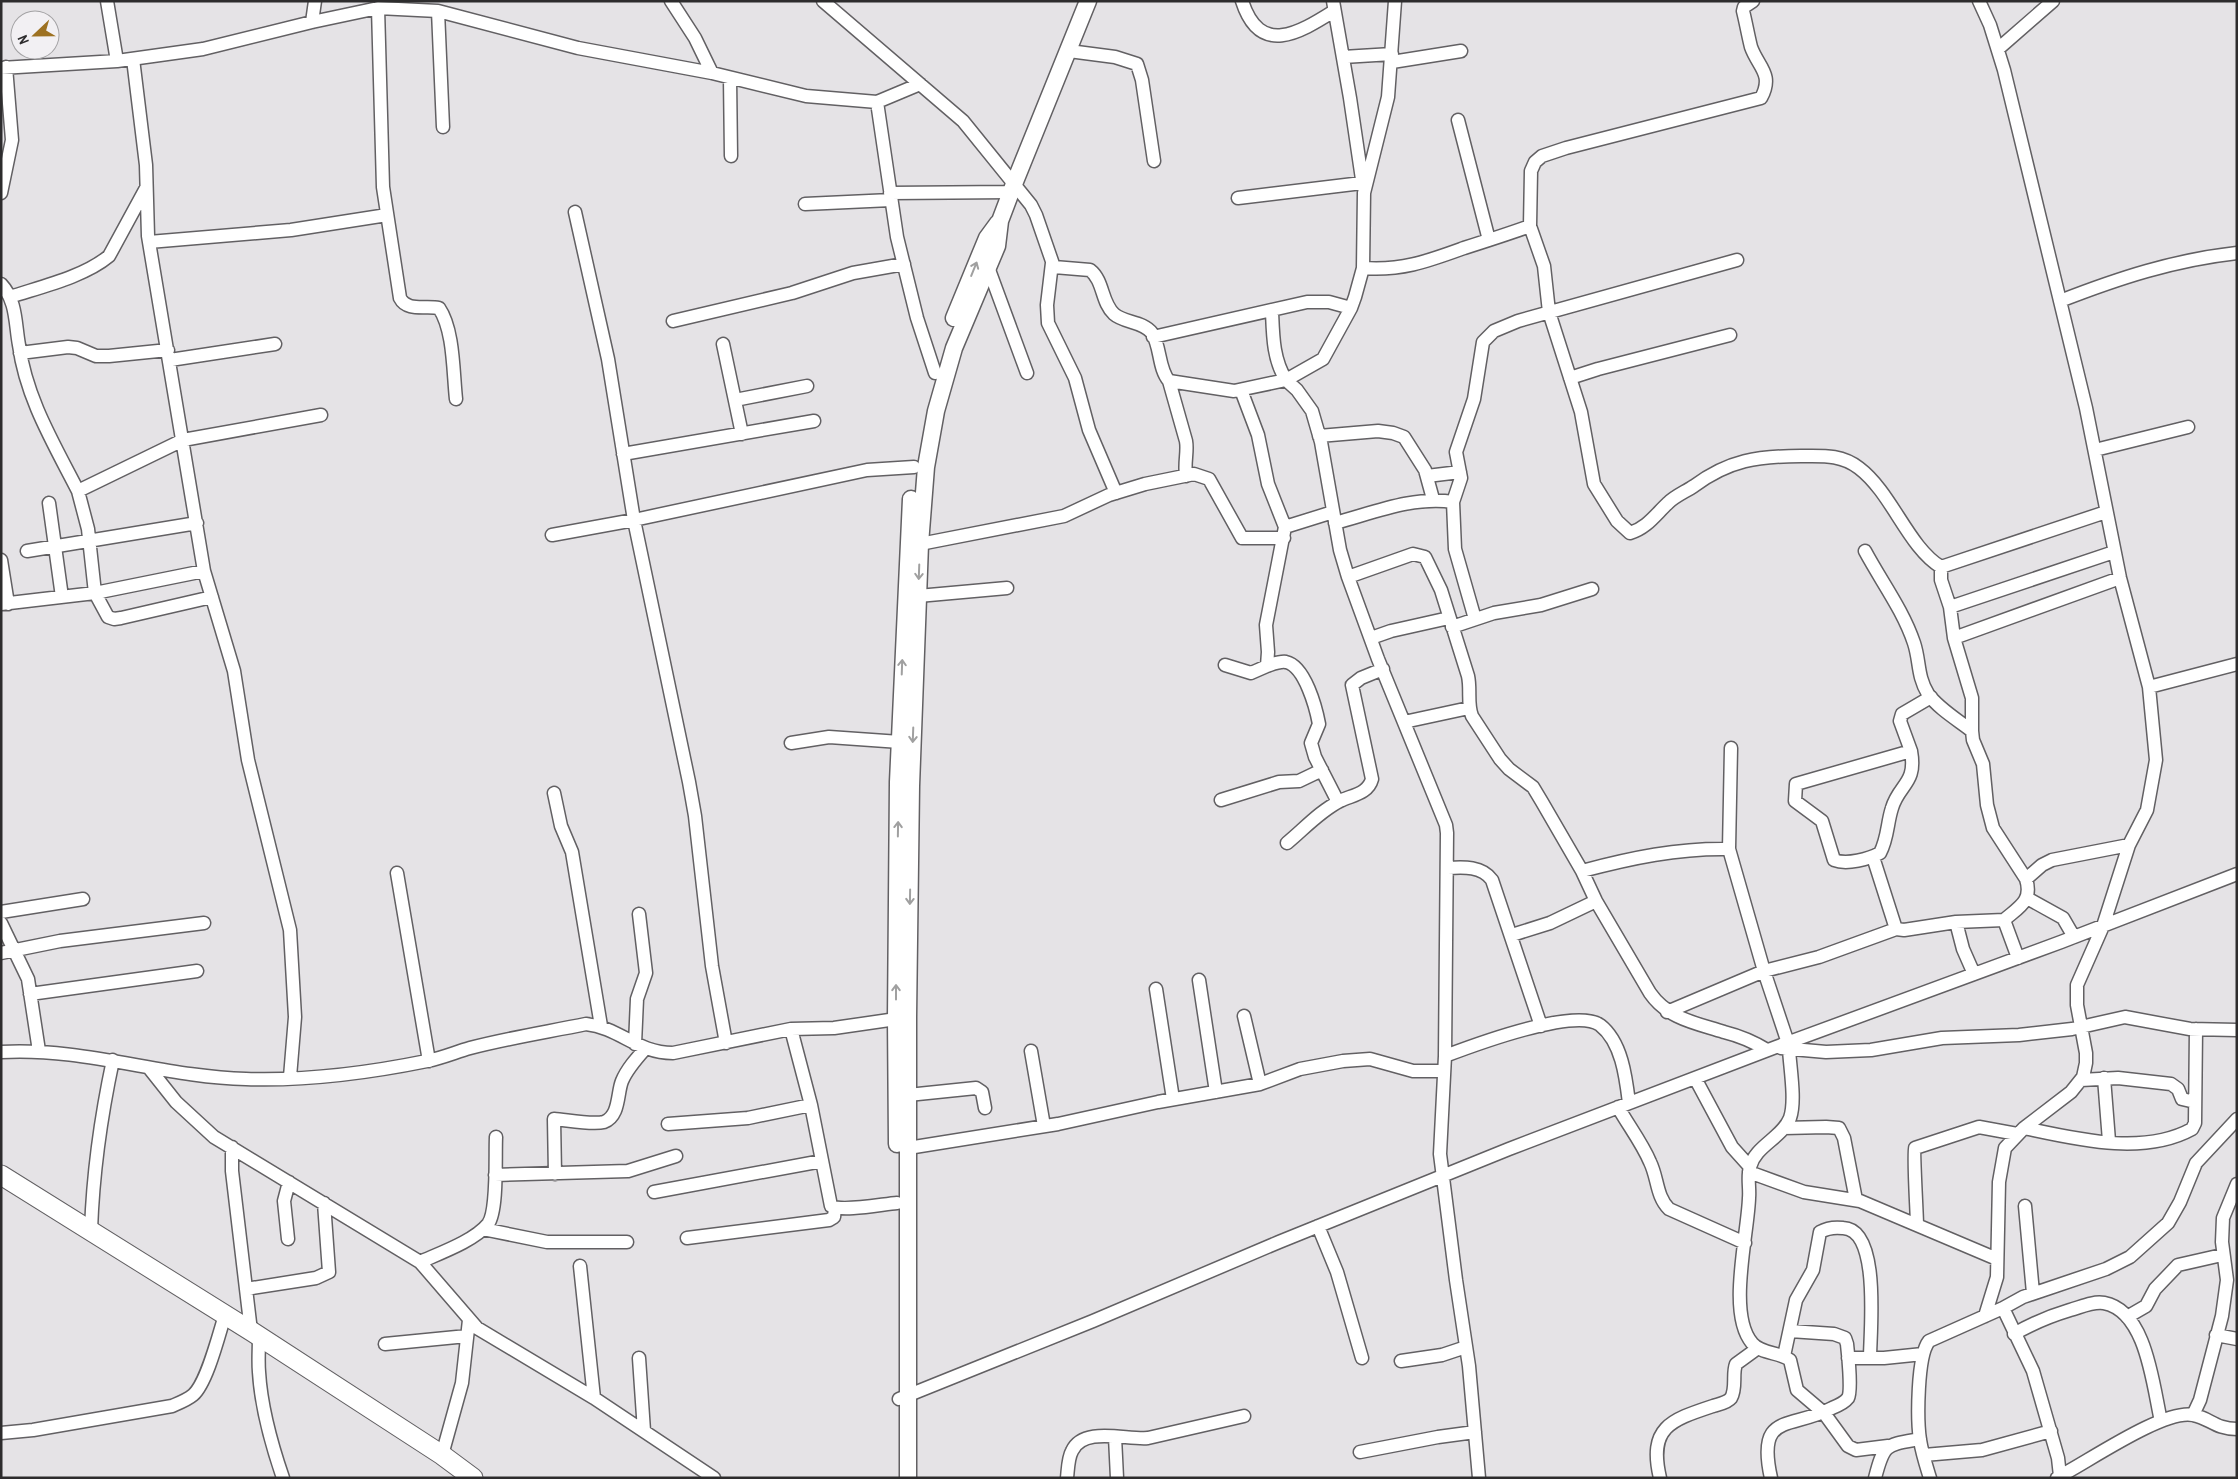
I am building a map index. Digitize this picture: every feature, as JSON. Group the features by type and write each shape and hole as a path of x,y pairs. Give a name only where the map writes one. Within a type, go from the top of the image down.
{"highway":[{"path":"1,1176 92,1230 255,1334 442,1455 473,1478"}],"main road":[{"path":"908,1478 898,1203 902,1018 918,596 926,467 940,394 954,348 997,246 1000,221 1012,188 1088,1"},
{"path":"899,1478 904,1397 908,1148 908,1095 902,1018 900,742 908,538 914,467 924,409 935,373 976,263 987,238 1000,221"}],"street":[{"path":"107,1 117,61"},
{"path":"312,22 315,1"},
{"path":"671,1 696,38 712,72"},
{"path":"823,1 963,121 1012,188 1036,215 1052,263 1047,305 1048,323 1076,378 1089,430 1116,493"},
{"path":"1168,381 1226,391 1241,390 1286,380 1324,359 1351,308 1363,268 1363,188 1334,6 1305,30 1296,33 1273,35 1255,28 1242,1"},
{"path":"1363,188 1382,127 1388,97 1395,1"},
{"path":"1753,1 1744,7 1744,12 1752,47 1766,75 1766,85 1761,98 1566,148 1542,156 1535,162 1532,171 1530,226 1544,266 1549,312 1581,412 1594,484 1617,521 1630,533 1644,526 1673,498 1709,474 1730,464 1765,457 1825,456 1847,460 1864,472 1892,506 1920,546 1934,563 1941,567 2106,512"},
{"path":"1979,1 1998,49 2060,301 2095,450 2114,552 2149,687 2156,745 2154,772 2147,810 2129,845 2103,926 2077,985 2077,1005 2086,1063 2081,1080 2064,1097 2021,1131 2005,1148 2002,1158 1995,1284 1985,1316"},
{"path":"1998,49 2053,1"},
{"path":"378,8 383,187 400,298 407,307 439,308 443,313 449,332 456,399"},
{"path":"1,193 12,140 4,68 117,61 203,50 312,22 378,8 438,11 578,48 712,72 806,96 878,102 920,84"},
{"path":"438,11 443,127"},
{"path":"1069,51 1115,56 1137,64 1142,80 1154,161"},
{"path":"1343,57 1392,58 1462,51"},
{"path":"133,59 146,164 149,242 204,571 234,671 248,760 290,930 295,1017 290,1077"},
{"path":"730,78 731,156"},
{"path":"878,102 897,238 917,318 935,373"},
{"path":"1458,120 1489,240"},
{"path":"10,297 64,279 101,262 108,256 147,187"},
{"path":"804,204 1012,188"},
{"path":"1238,198 1363,188"},
{"path":"575,212 608,359 634,520 692,799 712,966 726,1043"},
{"path":"149,242 291,230 387,215"},
{"path":"1363,268 1382,269 1411,266 1530,226"},
{"path":"2060,301 2125,276 2155,267 2237,253"},
{"path":"1475,619 1456,558 1453,502 1460,484 1460,472 1456,458 1457,446 1474,398 1483,342 1494,331 1549,312 1738,260"},
{"path":"1052,263 1058,268 1090,270 1098,278 1105,299 1114,315 1145,327 1154,337 1164,375 1168,381 1186,441 1187,448 1184,463 1186,476"},
{"path":"673,321 792,292 853,273 904,264"},
{"path":"988,267 1027,373"},
{"path":"1,284 10,297 16,315 20,353 35,406 78,490 89,540 96,593 108,617 114,619 212,597"},
{"path":"1154,337 1317,300 1351,308"},
{"path":"1272,311 1277,364 1286,380 1297,390 1312,411 1319,436 1334,517 1348,577 1382,669 1446,825 1448,868 1444,1004 1445,1056 1440,1135 1442,1176 1466,1347 1479,1478"},
{"path":"1570,378 1730,335"},
{"path":"20,353 68,347 78,348 96,356 169,355 276,344"},
{"path":"723,344 742,434"},
{"path":"735,400 807,386"},
{"path":"1241,390 1258,435 1268,484 1284,533 1266,625 1267,666"},
{"path":"78,490 183,440 321,415"},
{"path":"623,454 814,421"},
{"path":"2095,450 2188,427"},
{"path":"1319,436 1378,431 1398,435 1407,441 1428,476 1433,499"},
{"path":"552,535 634,520 867,470 914,467"},
{"path":"1428,476 1460,472"},
{"path":"920,544 1064,516 1116,493 1145,484 1186,476 1201,475 1209,479 1242,538 1284,533 1334,517 1418,501 1433,499 1453,502"},
{"path":"49,503 62,597"},
{"path":"26,551 196,523"},
{"path":"1864,551 1904,620 1914,644 1918,672 1931,698 1972,731"},
{"path":"1950,607 2114,552"},
{"path":"1348,577 1402,558 1420,554 1425,557 1431,566 1468,676 1470,689 1469,708 1500,759 1509,769 1533,787 1582,871 1596,901 1650,993 1667,1012 1685,1021 1780,1047 1857,1051 1901,1046 1942,1038 2019,1036 2081,1027 2126,1017 2196,1029 2237,1030"},
{"path":"1,560 5,604 96,593 204,571"},
{"path":"1667,1012 1764,971 1819,957 1896,929 1915,929 1956,922 2004,920 2027,898 2030,889 2026,879 1992,828 1987,805 1983,764 1973,740 1973,705 1954,638 1950,607 1941,580 1941,567"},
{"path":"1954,638 2120,578"},
{"path":"918,596 1007,588"},
{"path":"1370,638 1391,631 1475,619 1494,613 1541,605 1592,589"},
{"path":"1225,665 1251,673 1279,662 1289,663 1298,672 1308,687 1319,724 1311,744 1338,802"},
{"path":"2149,687 2237,664"},
{"path":"1287,843 1338,802 1360,793 1370,784 1372,779 1352,685 1361,678 1382,669"},
{"path":"1911,751 1796,784 1795,801 1822,821 1834,860 1847,861 1873,857 1880,853 1884,846 1894,802 1907,784 1914,764 1911,751 1900,721 1902,714 1931,698"},
{"path":"1404,722 1469,708"},
{"path":"791,743 829,736 900,742"},
{"path":"1731,748 1729,849 1764,971 1792,1110 1784,1128 1758,1153 1749,1170 1750,1197 1739,1282 1748,1336 1758,1348 1784,1356 1792,1364 1796,1390 1824,1412 1848,1446 1856,1450 1920,1439"},
{"path":"1221,800 1279,782 1299,781 1322,770"},
{"path":"554,793 558,818 572,852 601,1026"},
{"path":"2026,879 2042,865 2052,860 2129,845"},
{"path":"1582,871 1623,860 1676,850 1729,849"},
{"path":"1873,857 1896,929"},
{"path":"1448,868 1471,868 1489,876 1512,935 1541,1026"},
{"path":"397,873 429,1061"},
{"path":"904,1397 1093,1321 1442,1176 1623,1105 2074,937 2237,874"},
{"path":"2027,898 2063,918 2074,937"},
{"path":"1,912 83,899"},
{"path":"1512,935 1554,921 1596,901"},
{"path":"555,1174 554,1119 603,1122 608,1119 616,1108 622,1082 640,1046 636,999 646,973 639,914"},
{"path":"2004,920 2018,958"},
{"path":"1956,922 1963,949 1974,974"},
{"path":"1,953 60,941 204,923"},
{"path":"1,924 16,950 28,979 39,1051"},
{"path":"30,994 197,971"},
{"path":"1199,980 1216,1092"},
{"path":"1156,988 1173,1100"},
{"path":"1244,1016 1260,1084"},
{"path":"1,1052 39,1051 113,1060 150,1068 245,1079 350,1074 429,1061 470,1048 586,1024 601,1026 640,1046 660,1053 673,1053 791,1029 834,1028 902,1018"},
{"path":"1445,1056 1486,1041 1541,1026 1580,1020 1589,1020 1600,1025 1612,1041 1623,1067 1623,1105 1650,1162 1658,1192 1664,1205 1669,1209 1744,1242"},
{"path":"791,1029 811,1105 830,1202 836,1208 898,1203"},
{"path":"1917,1225 1916,1178 1912,1152 1914,1148 1979,1127 2109,1142 2156,1142 2192,1129 2195,1102 2196,1029"},
{"path":"1032,1051 1044,1126"},
{"path":"92,1230 92,1196 105,1097 113,1060"},
{"path":"908,1148 1044,1126 1260,1084 1310,1066 1357,1060 1381,1061 1412,1071 1444,1071"},
{"path":"150,1068 176,1102 214,1137 420,1262 477,1328 594,1398 714,1478"},
{"path":"1695,1078 1732,1147 1749,1170 1804,1192 1856,1200 1997,1259"},
{"path":"2081,1080 2104,1078 2171,1084 2178,1088 2182,1099 2195,1102"},
{"path":"2104,1078 2109,1142"},
{"path":"908,1095 976,1088 982,1092 985,1108"},
{"path":"668,1124 748,1118 811,1105"},
{"path":"1930,1478 1920,1439 1919,1398 1923,1354 1929,1340 2033,1293 2106,1269 2130,1257 2168,1223 2201,1156 2237,1118"},
{"path":"1784,1128 1839,1128 1844,1138 1856,1200"},
{"path":"420,1262 469,1238 483,1229 488,1223 494,1211 496,1137"},
{"path":"232,1147 232,1171 246,1289 255,1334 258,1372 276,1457 283,1478"},
{"path":"494,1174 628,1171 676,1156"},
{"path":"654,1192 822,1161"},
{"path":"288,1240 284,1207 289,1182"},
{"path":"2193,1415 2202,1395 2231,1274 2222,1255 2223,1218 2237,1184"},
{"path":"246,1289 316,1278 329,1272 324,1203"},
{"path":"2025,1206 2033,1293"},
{"path":"687,1238 829,1220 834,1217 836,1208"},
{"path":"1318,1226 1337,1272 1362,1358"},
{"path":"1784,1356 1796,1300 1816,1261 1820,1232 1837,1227 1852,1230 1861,1240 1870,1262 1870,1358"},
{"path":"483,1229 547,1242 627,1242"},
{"path":"2127,1317 2146,1306 2155,1289 2178,1265 2222,1255"},
{"path":"580,1266 594,1398"},
{"path":"2014,1334 2043,1319 2097,1303 2105,1303 2112,1307 2134,1324 2143,1345 2161,1421"},
{"path":"2002,1308 2033,1371 2051,1431 2059,1477 2161,1421 2193,1415 2222,1428 2237,1429"},
{"path":"1,1433 33,1430 172,1406 183,1402 194,1395 202,1385 225,1315"},
{"path":"442,1455 462,1383 469,1320"},
{"path":"1771,1478 1768,1450 1770,1435 1774,1430 1786,1423 1824,1412 1848,1398 1850,1394 1847,1344 1842,1335 1790,1331"},
{"path":"2216,1335 2237,1339"},
{"path":"385,1344 468,1336"},
{"path":"1401,1361 1442,1355 1466,1347"},
{"path":"1660,1478 1657,1453 1660,1435 1664,1429 1675,1421 1728,1400 1734,1392 1736,1364 1758,1348"},
{"path":"1848,1358 1923,1354"},
{"path":"639,1358 644,1431"},
{"path":"1067,1478 1072,1451 1083,1439 1098,1436 1148,1438 1244,1416"},
{"path":"1924,1455 1982,1450 2051,1431"},
{"path":"1360,1452 1475,1432"},
{"path":"1115,1437 1116,1478"},
{"path":"1875,1478 1883,1451 1888,1446"}]}
